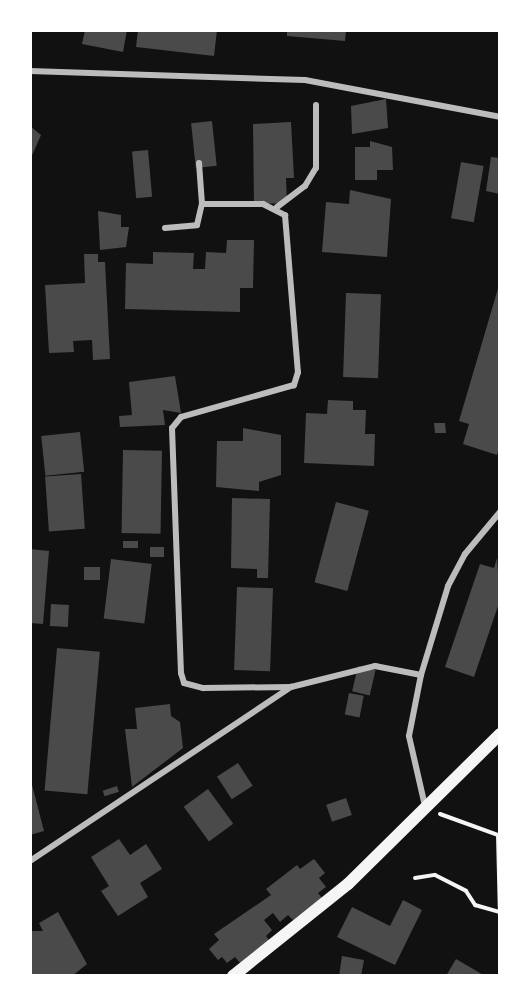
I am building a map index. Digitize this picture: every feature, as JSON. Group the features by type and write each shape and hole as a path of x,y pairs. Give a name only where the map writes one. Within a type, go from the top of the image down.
{"main road":[{"path":"234,976 348,884 500,734"}],"street":[{"path":"30,71 305,80 500,117"},
{"path":"202,204 277,207 305,186 316,168 316,105"},
{"path":"165,228 197,225 202,204 199,163"},
{"path":"277,207 285,215 298,355 294,385 181,417 172,428 184,683 225,689 291,687 375,666 422,675"},
{"path":"426,808 409,736 422,675 448,586 465,554 500,512"},
{"path":"30,861 291,687"}],"path":[{"path":"426,808 499,836 500,919"},
{"path":"415,878 435,875 466,891 475,905 499,912"}],"building":[{"path":"85,30 127,30 123,52 82,44"},
{"path":"138,30 217,30 214,56 136,47"},
{"path":"287,30 346,30 345,41 287,36"},
{"path":"386,99 388,128 352,134 351,106"},
{"path":"212,121 217,166 196,168 191,123"},
{"path":"291,122 294,178 286,178 287,203 254,204 253,124"},
{"path":"30,126 41,135 30,160"},
{"path":"370,141 392,147 393,170 377,170 377,180 355,180 355,147 370,147"},
{"path":"148,150 152,197 136,198 132,151"},
{"path":"491,157 500,158 500,194 486,191"},
{"path":"461,162 484,166 474,222 451,218"},
{"path":"350,190 391,199 387,257 322,252 326,202 349,204"},
{"path":"98,211 121,215 121,227 129,227 126,247 100,250"},
{"path":"227,240 254,240 253,288 240,288 240,312 125,309 126,263 153,264 153,252 194,253 193,269 205,269 206,252 226,253"},
{"path":"84,254 98,254 98,262 105,262 110,359 93,360 92,340 73,341 74,352 49,353 45,285 85,283"},
{"path":"499,285 500,445 497,455 463,444 469,424 459,421"},
{"path":"346,293 381,294 378,378 343,377"},
{"path":"175,376 181,413 163,410 165,425 120,427 119,416 132,415 129,382"},
{"path":"328,400 353,401 353,410 366,410 365,434 375,434 374,466 304,463 306,413 327,414"},
{"path":"434,423 445,423 446,433 435,433"},
{"path":"243,428 281,435 281,475 259,482 259,491 216,487 217,441 243,441"},
{"path":"80,432 84,472 45,476 41,436"},
{"path":"123,450 162,451 161,534 122,533"},
{"path":"81,474 85,529 49,531 45,477"},
{"path":"232,498 270,499 268,578 257,578 257,569 231,568"},
{"path":"336,502 369,511 347,591 315,582"},
{"path":"123,541 138,541 138,548 123,548"},
{"path":"150,547 164,547 164,557 150,557"},
{"path":"30,549 49,551 43,624 30,623"},
{"path":"497,558 500,600 474,677 445,667 480,564 494,568"},
{"path":"111,559 152,564 144,624 104,619"},
{"path":"84,567 100,567 100,580 84,580"},
{"path":"237,587 273,588 270,671 234,670"},
{"path":"51,604 69,605 68,627 50,626"},
{"path":"57,648 100,652 87,794 45,790"},
{"path":"358,666 376,670 370,695 352,691"},
{"path":"349,693 364,696 360,717 345,715"},
{"path":"170,704 171,716 180,722 183,748 132,787 125,729 137,729 135,708"},
{"path":"238,763 253,786 232,799 217,777"},
{"path":"30,782 44,831 30,835"},
{"path":"117,786 119,792 105,796 103,791"},
{"path":"208,789 233,824 209,841 184,807"},
{"path":"346,798 352,815 332,822 326,805"},
{"path":"119,839 130,855 146,844 162,869 140,883 148,897 118,916 101,891 109,886 91,857"},
{"path":"314,859 325,873 319,878 326,887 318,893 322,898 293,920 288,915 280,922 273,913 264,920 272,930 266,936 270,941 241,964 235,957 227,963 222,957 218,960 209,949 219,940 214,934 271,895 266,889 297,865 300,869"},
{"path":"403,900 422,910 395,965 337,937 352,907 390,926"},
{"path":"58,912 87,964 72,976 30,976 30,931 43,931 39,923"},
{"path":"342,956 364,960 361,976 339,976"},
{"path":"456,959 485,976 446,976"}]}
